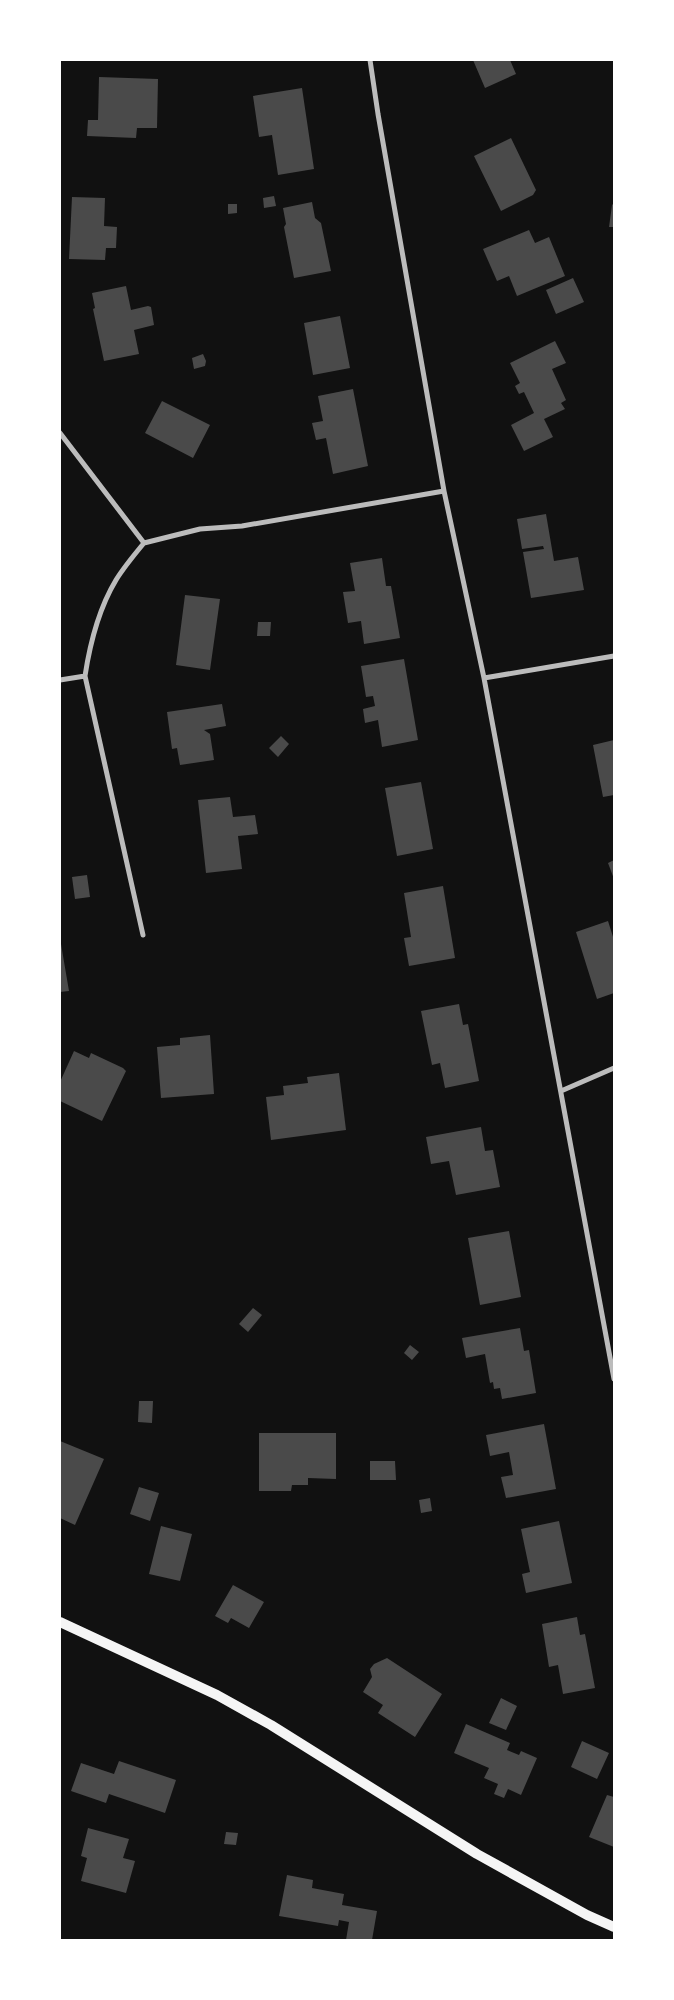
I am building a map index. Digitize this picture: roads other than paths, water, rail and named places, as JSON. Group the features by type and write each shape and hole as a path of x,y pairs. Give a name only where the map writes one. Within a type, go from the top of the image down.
{"main road":[{"path":"60,1622 233,1704 271,1725 477,1854 587,1915 614,1927"}],"street":[{"path":"370,60 381,134 444,491 484,678 614,1379"},
{"path":"60,433 144,543"},
{"path":"144,935 85,676 90,640 115,581 144,543 200,529 242,526 444,491"},
{"path":"484,678 614,656"},
{"path":"60,680 85,676"},
{"path":"561,1091 614,1068"}]}
